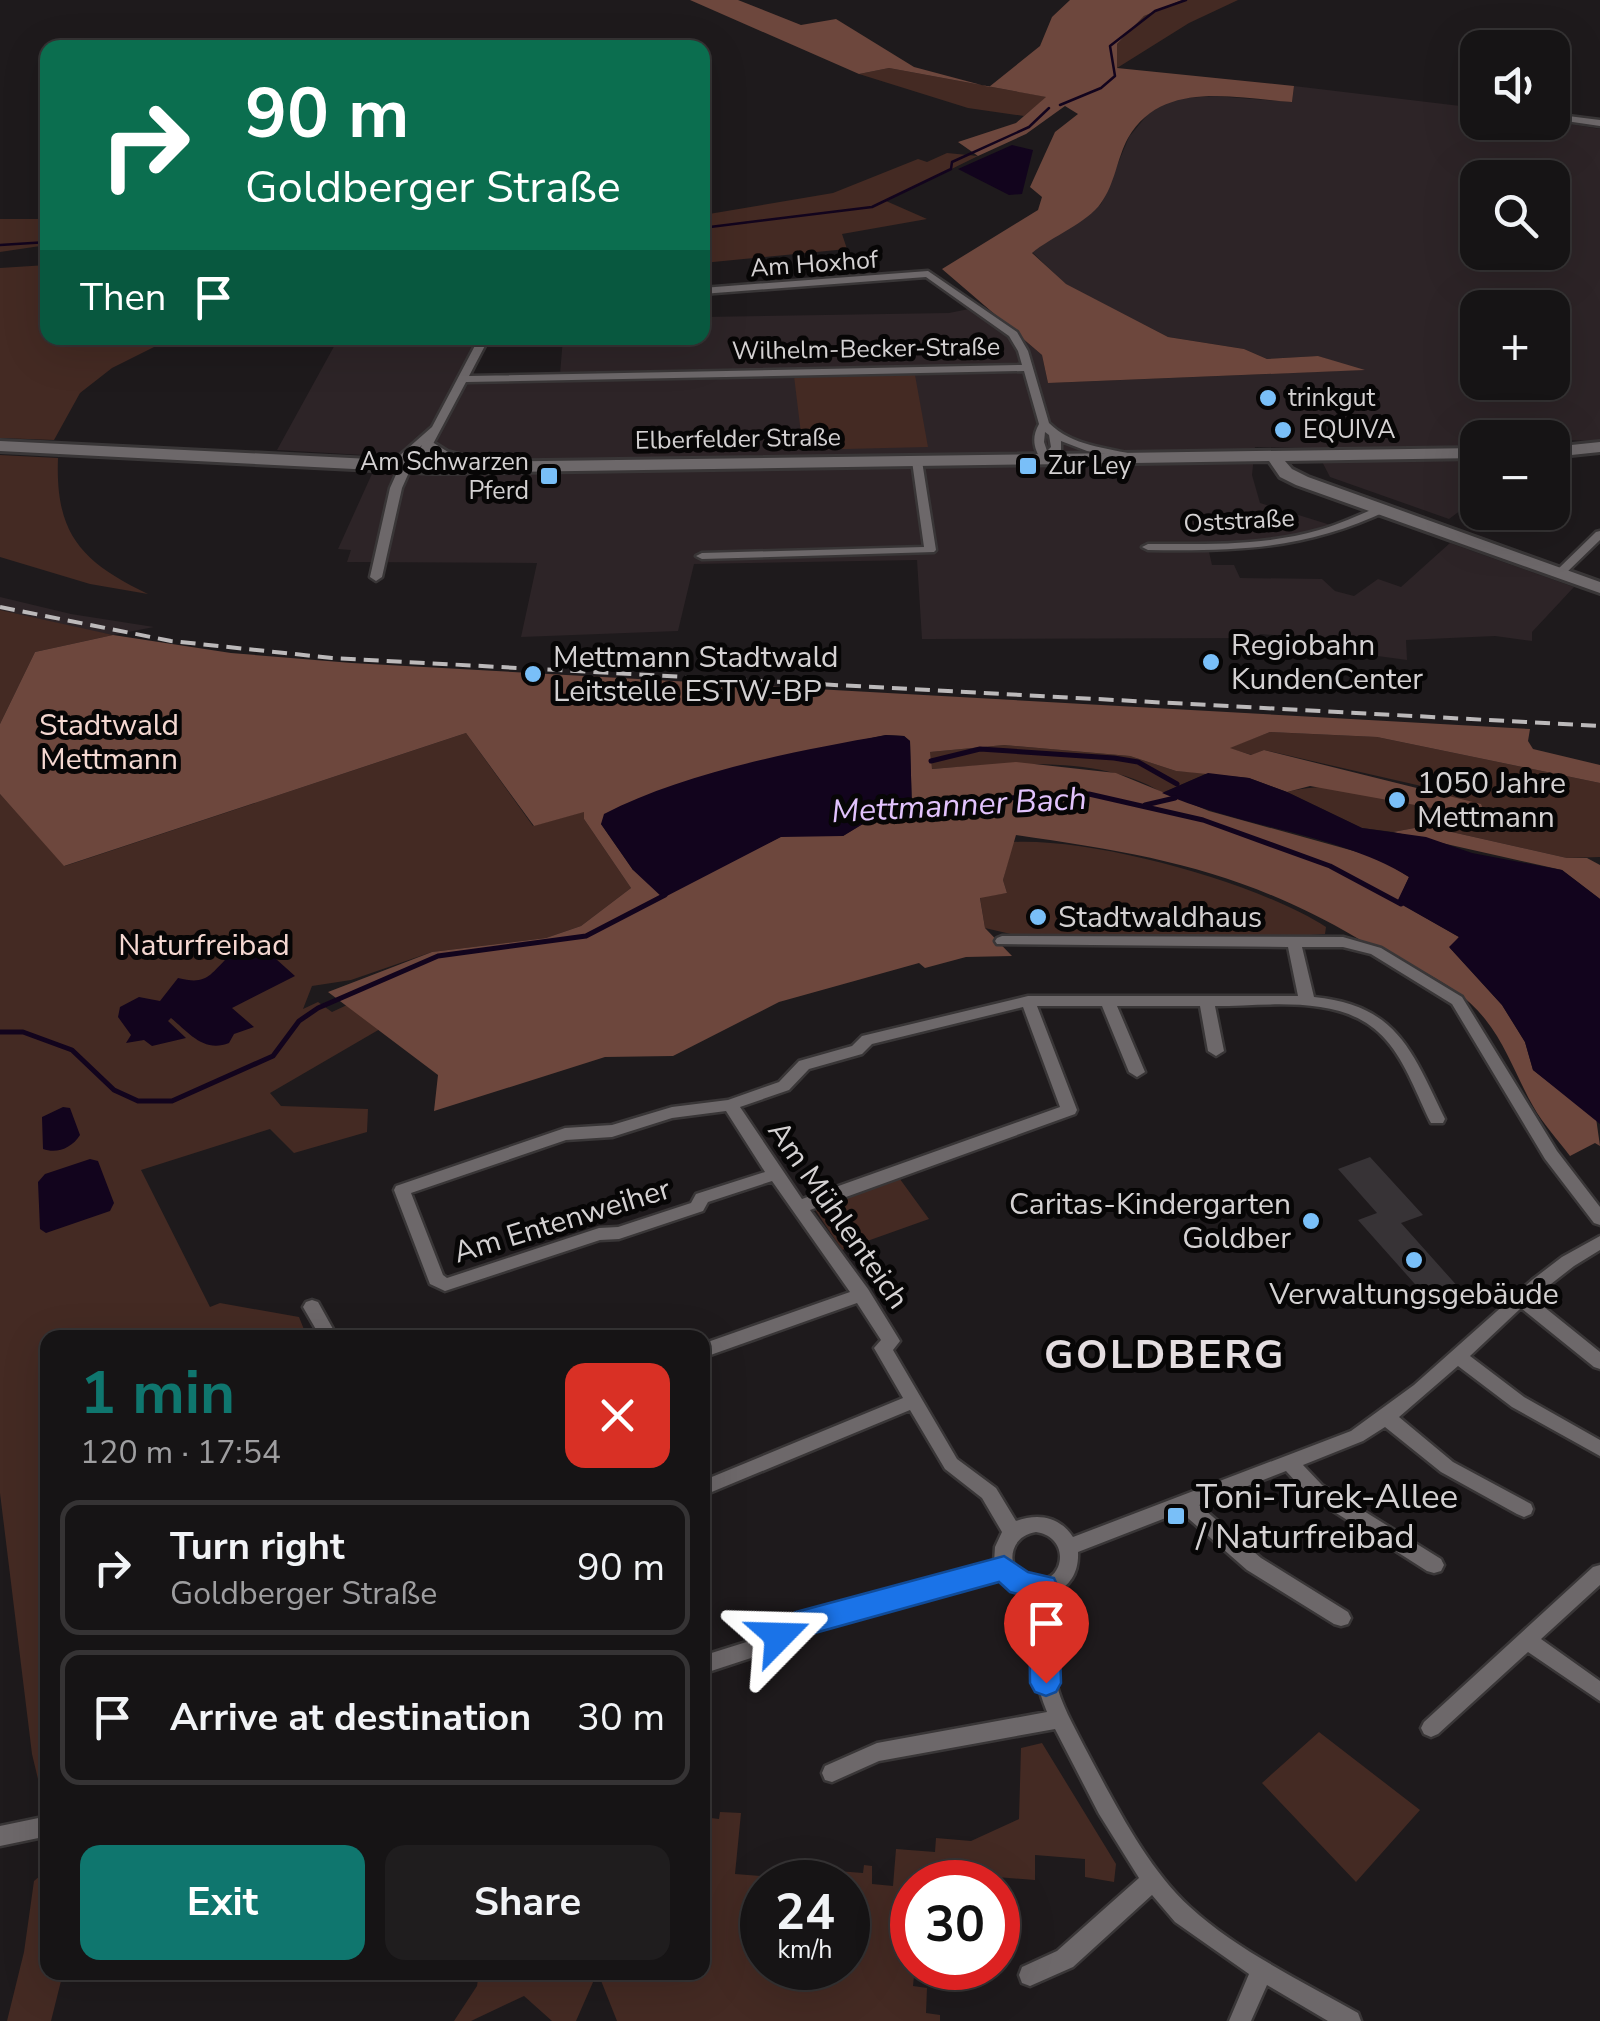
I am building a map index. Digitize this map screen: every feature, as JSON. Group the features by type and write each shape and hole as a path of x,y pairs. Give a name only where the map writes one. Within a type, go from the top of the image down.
{"main road":[{"path":"430,438 444,456 494,468"},
{"name":"Elberfelder Straße","path":"0,446 405,468 1460,453"},
{"path":"1570,450 1600,447"},
{"path":"1298,457 1308,474 1325,486"},
{"path":"1274,458 1286,473 1600,588"}],"street":[{"path":"1570,119 1600,124"},
{"name":"Am Hoxhof","path":"710,290 928,274 1012,334 1027,368"},
{"path":"376,577 396,488 405,468 421,457 481,345"},
{"path":"1027,368 1044,424 1054,434 1087,448 1142,458"},
{"name":"Wilhelm-Becker-Straße","path":"465,380 1027,368"},
{"path":"1044,424 1039,431 1039,448 1046,459 1057,448 1054,434"},
{"path":"702,556 930,550 917,462"},
{"name":"Oststraße","path":"1148,547 1257,546 1307,541 1349,528 1385,508"},
{"path":"1561,572 1600,534"},
{"path":"1002,941 1359,945 1458,1001 1551,1156 1600,1219"},
{"path":"1294,942 1308,1001"},
{"path":"802,1206 1069,1110 1028,1001"},
{"name":"Am Mühlenteich","path":"1012,1532 989,1493 951,1464 883,1348 891,1341 802,1206 773,1175 730,1105 784,1086 804,1065 856,1050 867,1040 1028,1001 1308,1001 1349,1007 1385,1026 1402,1048 1436,1119"},
{"path":"1107,1001 1137,1072"},
{"path":"1207,1001 1216,1051"},
{"name":"Am Entenweiher","path":"730,1105 683,1111 612,1131 565,1134 402,1190 436,1279 455,1284 599,1234 619,1233 698,1207 702,1198 773,1175"},
{"path":"1069,1546 1358,1436 1388,1418 1523,1300 1600,1242"},
{"path":"710,1348 862,1294"},
{"path":"1523,1300 1600,1362"},
{"path":"312,1307 325,1330"},
{"path":"1460,1358 1518,1402 1600,1449"},
{"path":"710,1486 913,1401"},
{"path":"1388,1418 1447,1467 1524,1509"},
{"path":"1291,1464 1315,1490 1434,1565"},
{"path":"1186,1504 1254,1564 1341,1618"},
{"path":"1022,1528 1046,1528 1069,1546 1070,1570 1055,1584 1044,1587 1020,1584 1004,1568 1000,1549 1012,1532 1022,1528"},
{"path":"710,1662 762,1646 796,1625 1004,1568"},
{"path":"1432,1728 1600,1573"},
{"path":"1044,1587 1046,1683 1061,1719 1152,1880 1182,1914 1262,1970 1350,2021"},
{"path":"1527,1640 1600,1692"},
{"path":"832,1773 877,1752 1061,1719"},
{"path":"0,1836 40,1828"},
{"path":"1030,1976 1065,1959 1152,1880"},
{"path":"1240,2021 1262,1970"}],"shaded area":[{"path":"1294,86 1460,106 1460,140 1570,140 1570,124 1600,129 1600,441 1570,440 1570,420 1460,420 1460,446 1451,446 1460,465 1460,511 1449,519 1330,477 1315,448 1255,447 1252,475 1260,503 1337,527 1291,540 1207,543 1212,565 1234,565 1240,578 1322,579 1335,591 1354,596 1378,579 1401,587 1450,543 1574,587 1532,632 1532,641 1495,636 1406,640 1407,660 1297,645 1298,637 1260,634 1256,638 922,639 917,560 694,564 678,631 521,637 537,563 347,562 351,550 338,549 380,456 277,450 335,345 486,345 473,375 560,374 562,345 710,345 710,317 949,313 984,306 1042,355 1048,383 1360,370 1318,356 1267,359 1244,349 1168,337 1065,284 1032,252 1101,204 1129,137 1148,114 1171,99 1215,96 1292,102"},
{"path":"1012,145 1033,150 1022,194 1009,195 958,169"},
{"path":"0,597 71,614 154,627 113,635 91,631 0,610"},
{"path":"886,735 904,736 910,741 912,810 871,819 843,836 781,837 663,898 633,870 601,824 604,814 705,775"},
{"path":"1208,773 1249,778 1362,828 1426,837 1472,853 1562,870 1600,899 1600,1124 1533,1070 1525,1042 1502,1005 1449,947 1459,937 1397,902 1409,877 1382,862 1321,840 1192,805 1162,793"},
{"path":"257,942 295,976 232,1008 254,1027 234,1034 229,1043 212,1045 197,1040 171,1018 168,1021 186,1038 152,1046 144,1040 126,1043 131,1035 118,1017 120,1007 139,997 160,1001 178,978 206,977 230,955"},
{"path":"63,1107 70,1108 80,1135 64,1149 43,1149 42,1117"},
{"path":"90,1159 98,1161 114,1203 110,1211 46,1233 40,1229 38,1182 45,1174"}],"green space":[{"path":"690,0 738,0 801,25 836,19 914,67 983,85 889,68 859,74"},
{"path":"1070,0 1182,0 1144,16 1117,44 1117,68 1294,86 1292,102 1202,96 1160,107 1143,119 1128,138 1110,188 1095,210 1032,253 1066,284 1168,337 1244,349 1267,359 1318,356 1365,370 1048,383 1042,355 942,269 1038,210 1042,197 1030,187 1055,132 1078,114 1065,106 1026,134 978,156 958,142 1016,123 1046,97 990,87 1040,46 1052,17"},
{"path":"1182,0 1238,0 1189,23 1117,68 1117,44 1144,16"},
{"path":"889,68 1047,97 1024,116 968,108 859,74"},
{"path":"947,153 978,156 886,201 927,219 842,234 847,249 710,262 710,214 833,193 918,159 927,162"},
{"path":"0,219 40,219 40,246 0,252"},
{"path":"40,265 40,345 158,345 112,368 80,393 54,440 0,438 0,268"},
{"path":"915,375 928,447 803,450 794,376"},
{"path":"0,455 58,458 62,507 77,543 106,570 148,594 90,584 0,557"},
{"path":"0,610 113,635 35,652 0,724"},
{"name":"Stadtwald Mettmann","path":"113,635 231,653 352,663 1530,729 1528,741 1533,749 1600,765 1600,783 1377,737 1270,732 1230,748 1251,755 1264,750 1481,804 1484,812 1465,814 1310,786 1287,792 1249,778 1176,771 1130,756 1004,745 930,752 932,769 1016,762 1116,773 1209,811 1379,858 1409,877 1398,902 1459,937 1450,948 1502,1005 1525,1042 1533,1070 1596,1118 1600,1146 1595,1143 1570,1156 1537,1113 1485,1019 1457,992 1425,972 1314,915 1233,881 1151,858 1016,835 1003,880 1007,893 980,898 985,928 1012,956 966,957 925,968 919,963 779,1002 673,1056 605,1057 434,1111 438,1075 328,992 432,952 546,938 581,926 631,888 584,819 584,812 534,826 466,733 64,866 0,794 0,724 35,652","holes":["886,735 904,736 910,741 912,810 871,819 843,836 782,836 703,876 633,870 601,824 679,786 762,761"]},
{"path":"1270,732 1377,737 1600,783 1600,857 1567,858 1425,826 1393,832 1362,828 1287,792 1337,787 1430,788 1264,750 1252,755 1228,748"},
{"name":"Naturfreibad","path":"466,733 533,826 586,811 584,819 631,888 581,926 546,938 432,952 351,980 312,986 303,1009 318,1002 332,1012 347,1005 380,1029 270,1093 281,1106 368,1109 367,1132 294,1153 270,1129 141,1170 210,1307 220,1303 299,1317 304,1330 40,1330 40,1787 32,1754 0,1493 0,794 65,866"},
{"path":"1004,745 1130,756 1176,771 1208,773 1162,793 1111,772 1081,767 1018,764 931,769 930,752"},
{"path":"1425,826 1567,858 1587,858 1600,865 1600,899 1562,870 1393,832"},
{"path":"1013,842 1087,847 1174,866 1296,910 1326,927 1325,934 1265,938 1019,936 985,928 980,897 1007,893 1003,880"},
{"path":"897,1175 929,1219 842,1250 812,1205"},
{"path":"1319,1732 1420,1810 1356,1882 1262,1783"},
{"path":"1042,1743 1116,1864 1114,1882 1085,1877 1085,1859 1035,1855 1035,1880 1020,1879 1020,1860 895,1860 896,1849 935,1852 936,1838 971,1841 1019,1819 1021,1748"},
{"path":"720,1812 741,1813 735,1874 740,1874 740,1990 870,1990 870,1866 872,1884 890,1886 890,1990 927,1990 926,2013 940,2015 940,2021 617,2021 601,1980 710,1980 710,1818 719,1819"},
{"path":"40,1876 40,1980 61,1980 51,2021 7,2021 24,1952 34,1881"},
{"path":"478,1980 594,1980 576,2021 552,2021 524,1996 471,2021 454,2021"}],"building":[{"name":"Verwaltungsgebäude","path":"1370,1157 1423,1215 1401,1223 1468,1298 1438,1310 1358,1220 1377,1213 1338,1169"}],"waterway":[{"path":"1060,105 1101,88 1115,76 1110,46 1155,11 1186,0"},
{"path":"710,227 872,207 951,169 952,162 1029,127 1049,108"},
{"path":"0,245 40,242"},
{"path":"931,761 980,749 1114,758 1138,762 1177,784"},
{"name":"Mettmanner Bach","path":"909,803 1089,794 1203,820 1330,866 1401,904"},
{"path":"1145,805 1175,798"},
{"name":"Mettmanner Bach","path":"0,1032 23,1032 72,1050 114,1090 138,1101 172,1101 273,1056 299,1021 318,1008 438,956 586,936 665,895"}],"railway":[{"path":"0,607 171,641 332,658 1600,726"}],"place":[{"name":"trinkgut","path":"1268,398"},
{"name":"EQUIVA","path":"1283,430"},
{"name":"Zur Ley","path":"1028,466"},
{"name":"Am Schwarzen Pferd","path":"549,476"},
{"name":"Regiobahn KundenCenter","path":"1211,662"},
{"name":"Mettmann Stadtwald Leitstelle ESTW-BP","path":"533,674"},
{"name":"1050 Jahre Mettmann","path":"1397,800"},
{"name":"Stadtwaldhaus","path":"1038,917"},
{"name":"Caritas-Kindergarten Goldber","path":"1311,1221"},
{"name":"Verwaltungsgebäude","path":"1414,1260"},
{"name":"Toni-Turek-Allee / Naturfreibad","path":"1176,1516"}],"district":[{"name":"GOLDBERG","path":"1165,1355"}],"route":[{"path":"779,1636 796,1625 1004,1568 1020,1584 1044,1587 1046,1683"}]}
